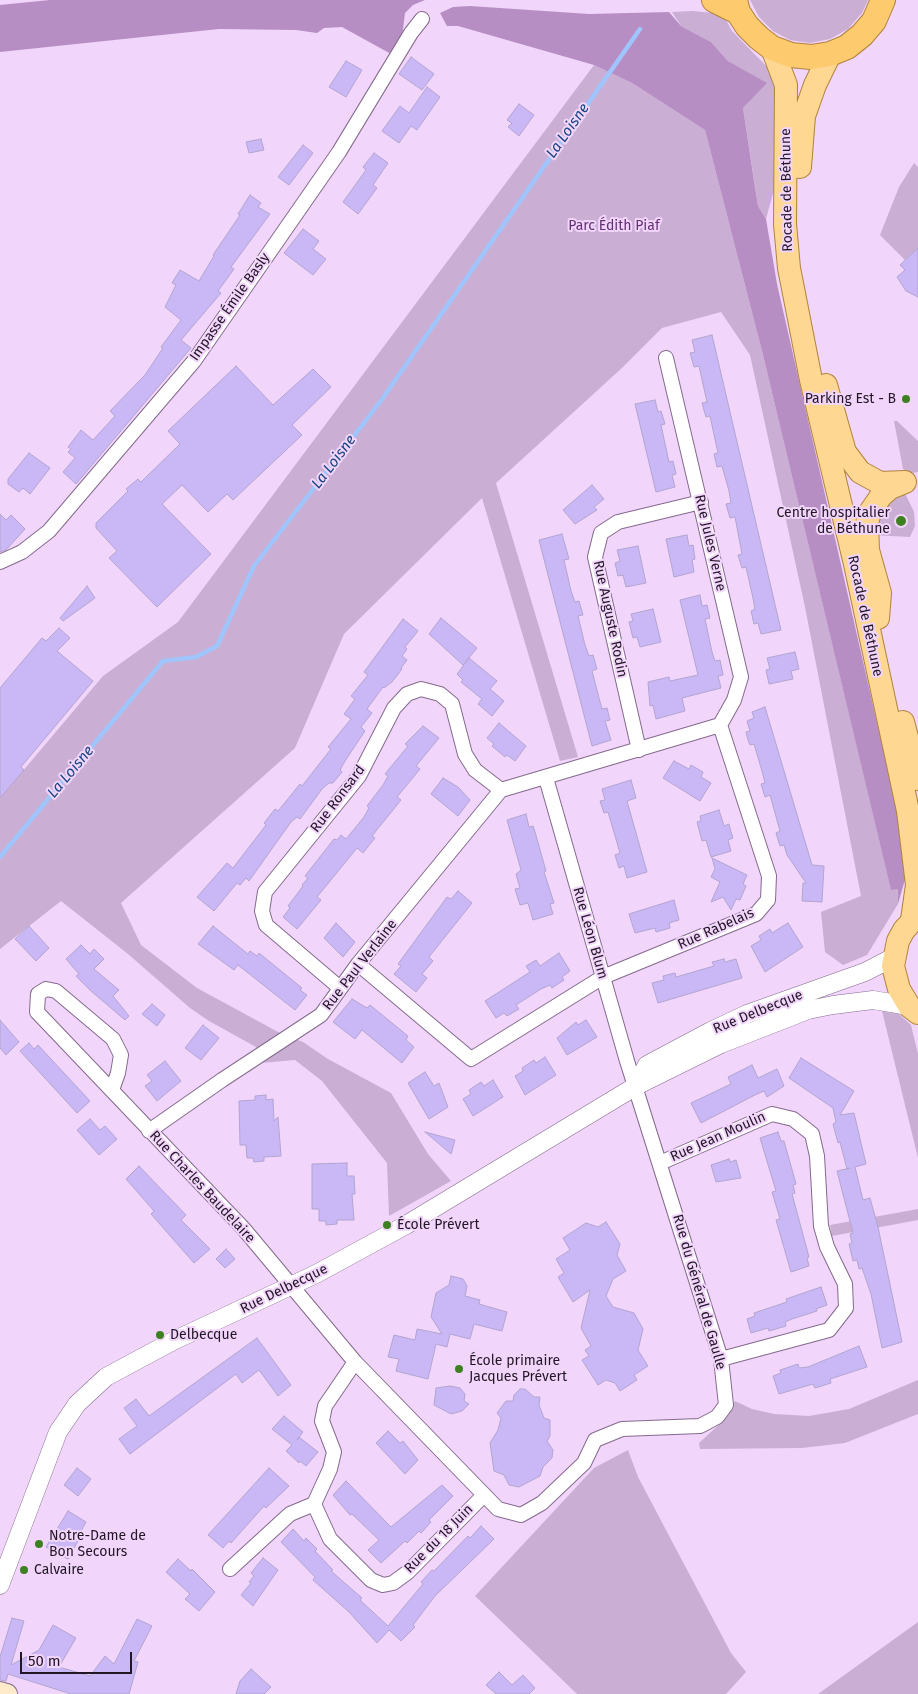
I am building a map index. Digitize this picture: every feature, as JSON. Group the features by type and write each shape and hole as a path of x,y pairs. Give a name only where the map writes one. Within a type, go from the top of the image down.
{"highway":[{"path":"714,0 737,6 747,26 772,48 791,55 810,57 830,54 847,46 862,35 874,21 884,1"}],"main road":[{"name":"Rocade de Béthune","path":"772,48 786,85 785,224 789,268 808,371 855,564 908,811 917,885 915,918"},
{"name":"Rocade de Béthune","path":"830,54 814,85 804,116 798,207 800,255 819,365 850,508 918,779"},
{"path":"819,365 845,452 860,472 868,478 880,482 905,482 890,488 881,496 870,512 867,523 868,550 880,593 878,618"},
{"path":"914,1009 895,979 894,957 898,941 915,918"}],"street":[{"name":"Impasse Émile Basly","path":"0,562 22,552 50,530 194,360 339,152 411,33 422,19"},
{"name":"Rue Jules Verne","path":"666,358 741,677 734,700 720,725"},
{"name":"Rue Auguste Rodin","path":"639,750 595,557 601,533 618,522 701,502"},
{"name":"Rue Ronsard","path":"340,988 266,926 262,911 265,892 359,776 394,708 407,694 422,689 440,694 452,704 465,754 475,770 501,790"},
{"path":"501,790 720,725"},
{"name":"Rue Rabelais","path":"358,964 471,1059 603,977 756,914 768,900 769,876 720,725"},
{"name":"Rue Léon Blum","path":"546,778 636,1086"},
{"name":"Rue Paul Verlaine","path":"150,1131 222,1080 321,1015 358,964 501,790"},
{"name":"Rue Delbecque","path":"636,1086 647,1065 711,1031 747,1014 865,972 894,957"},
{"name":"Rue Charles Baudelaire","path":"112,1090 118,1073 121,1055 113,1039 56,991 46,989 38,994 37,1012 243,1228 290,1286"},
{"name":"Rue Delbecque","path":"0,1586 58,1432 77,1404 106,1378 127,1364 316,1274 406,1225 636,1086 721,1044 808,1010 873,1000 914,1009"},
{"name":"Rue du Général de Gaulle","path":"290,1286 355,1362 498,1509 521,1515 542,1504 564,1485 584,1463 596,1440 622,1429 647,1426 700,1426 717,1417 726,1405 721,1359 636,1086"},
{"name":"Rue Jean Moulin","path":"660,1163 772,1114 793,1119 812,1134 818,1156 821,1226 827,1247 845,1284 846,1308 829,1330 721,1359"},
{"path":"230,1569 290,1514 314,1504 330,1469 334,1452 322,1421 325,1406 355,1362"},
{"name":"Rue du 18 Juin","path":"314,1504 330,1539 371,1580 383,1585 393,1583 408,1572 484,1495"}],"green space":[{"path":"750,0 868,0 862,13 848,29 830,39 810,43 790,40 773,31 759,17"},
{"path":"672,12 713,13 726,20 732,31 771,71 777,101 775,186 766,219 758,206 743,108 766,83 728,61 711,42 681,26"},
{"name":"Parc Édith Piaf","path":"594,65 632,83 705,130 763,355 891,889 898,889 898,904 867,955 843,965 825,952 821,912 861,896 805,607 750,355 721,312 662,328 623,367 496,483 578,757 560,761 482,498 344,634 295,748 121,903 141,945 197,988 280,1033 303,1042 328,1059 391,1093 428,1154 451,1181 389,1216 387,1163 322,1081 295,1060 261,1063 256,1047 209,1021 190,1008 128,954 61,901 0,949 0,798 103,676 178,622"},
{"path":"914,163 918,167 918,248 905,260 880,235 899,187"},
{"path":"894,421 897,421 918,441 918,472 912,473 903,469"},
{"path":"903,489 914,512 915,526 910,537 871,535 876,514"},
{"path":"882,1011 897,1012 911,1025 918,1054 918,1158"},
{"path":"918,1209 918,1220 832,1236 830,1225"},
{"path":"918,1380 918,1414 845,1443 802,1448 700,1449 699,1443 723,1421 735,1401 752,1409 774,1414 809,1416 849,1409"},
{"path":"628,1450 638,1477 731,1653 746,1672 726,1694 577,1694 475,1596 594,1468"},
{"path":"918,1622 918,1694 818,1694"}],"shaded area":[{"path":"50,0 425,0 413,5 405,13 402,37 391,54 342,27 324,28 317,33 296,30 219,29 0,52 0,5"},
{"path":"470,6 589,14 669,12 681,26 711,42 728,61 767,83 743,108 754,181 758,206 766,219 777,284 906,850 908,869 898,904 898,889 891,890 763,355 705,130 632,83 594,65 458,26 447,26 440,13 453,7"}],"building":[{"path":"411,57 434,74 422,90 399,74"},
{"path":"346,61 362,70 346,97 329,87"},
{"path":"427,87 440,97 417,130 411,126 399,143 382,131 400,106 409,113"},
{"path":"519,104 534,115 519,136 508,127 512,123 507,120"},
{"path":"261,139 264,150 249,153 246,142"},
{"path":"303,145 313,153 289,185 278,177"},
{"path":"374,153 388,163 373,185 377,188 358,214 343,202 366,170 363,167"},
{"path":"250,195 261,203 258,207 270,214 231,267 234,269 218,291 221,293 181,340 191,348 76,484 63,472 75,458 68,452 71,449 68,447 81,430 93,440 115,416 110,411 145,375 163,348 161,347 181,320 165,307 176,285 172,283 180,270 199,281 213,255 240,215 238,214"},
{"path":"303,229 319,241 313,249 326,259 313,275 284,253"},
{"path":"918,248 918,297 906,291 897,277 905,270 900,265"},
{"path":"712,335 781,630 761,634 758,623 754,624 751,611 755,609 746,567 742,568 738,555 742,554 735,517 730,518 726,504 731,503 729,491 722,466 717,467 714,454 718,453 710,416 706,417 702,403 707,402 699,366 694,367 690,353 695,352 692,340"},
{"path":"236,366 273,405 313,369 331,387 292,425 302,435 233,500 227,494 208,512 182,485 162,504 211,554 157,607 109,558 117,551 96,528 96,523 128,491 126,489 138,479 141,482 180,444 168,431"},
{"path":"655,400 658,412 661,411 665,424 661,425 669,462 673,461 676,474 672,475 675,487 656,492 635,404"},
{"path":"29,453 50,468 30,494 23,488 19,492 8,484 8,479"},
{"path":"592,485 604,499 594,507 597,510 575,524 563,510"},
{"path":"0,514 6,520 11,515 25,529 6,550 0,552"},
{"path":"562,534 569,559 564,560 571,591 575,602 579,601 583,615 578,616 585,645 589,656 593,655 597,669 592,671 599,698 602,709 607,708 610,720 605,721 611,740 592,746 539,540"},
{"path":"687,535 689,546 693,545 695,559 692,560 694,572 674,577 666,539"},
{"path":"638,546 646,583 626,587 623,575 618,576 615,563 620,561 617,550"},
{"path":"87,586 95,598 63,621 60,618"},
{"path":"700,595 702,606 707,605 710,618 705,619 712,652 715,661 720,660 723,675 718,676 721,688 682,698 685,711 656,719 653,705 650,706 648,682 669,677 670,681 698,675 680,600"},
{"path":"653,609 661,642 640,647 637,637 633,638 629,622 633,621 631,614"},
{"path":"441,618 477,648 463,665 429,634"},
{"path":"403,619 418,631 405,647 407,649 402,656 407,660 392,682 383,687 367,709 372,713 361,727 365,731 345,761 340,770 342,772 333,783 329,783 322,789 300,819 297,817 291,822 249,881 246,878 240,885 237,883 214,911 197,897 227,863 233,868 266,825 264,823 275,809 278,811 300,784 302,786 331,749 328,747 351,719 344,714 355,699 351,696 368,675 364,672"},
{"path":"59,628 70,638 57,651 93,681 21,767 24,770 0,798 0,688 42,638 46,641"},
{"path":"795,652 799,669 791,671 793,679 769,684 766,670 770,669 767,658"},
{"path":"469,658 497,681 490,689 504,701 492,716 478,704 482,699 461,682 463,680 457,674"},
{"path":"765,707 812,865 824,866 822,902 802,901 803,883 806,883 787,855 784,845 780,846 776,833 780,831 770,795 765,797 761,784 765,783 754,744 750,745 748,740 746,732 750,731 747,721 754,718 752,712"},
{"path":"499,723 526,746 515,761 507,755 505,757 492,746 494,744 487,738"},
{"path":"423,726 439,738 416,766 420,769 397,797 401,800 372,836 375,838 363,853 357,848 317,897 321,900 297,929 283,917 290,908 288,906 308,878 305,876 334,839 337,840 341,835 346,839 364,817 369,808 367,806 388,776 385,774 408,746 405,744"},
{"path":"674,761 689,769 691,765 703,772 701,777 711,783 700,801 663,778"},
{"path":"443,778 458,787 470,800 458,816 431,794"},
{"path":"631,780 636,798 627,801 647,872 627,878 624,866 619,868 615,855 620,853 608,812 604,813 600,801 605,800 602,789"},
{"path":"719,810 724,826 729,824 733,838 728,840 731,851 711,857 706,840 702,841 697,822 701,821 700,816"},
{"path":"526,814 529,827 533,826 535,832 546,871 544,872 554,903 550,904 553,914 533,920 528,903 520,905 515,889 520,888 516,874 521,870 507,820"},
{"path":"712,858 747,875 743,884 746,886 740,900 736,899 731,910 723,897 711,902 720,882 711,877 715,869"},
{"path":"458,891 472,903 429,957 433,961 422,974 427,978 416,992 394,974 401,966 398,964 447,897 451,899"},
{"path":"674,900 679,920 669,923 670,928 656,932 655,928 635,933 629,914"},
{"path":"336,923 355,942 343,957 324,938"},
{"path":"788,923 803,947 765,972 751,946 761,940 759,936 770,929 772,933"},
{"path":"29,926 49,948 36,961 15,939"},
{"path":"213,926 248,954 250,951 257,956 259,953 302,988 300,990 307,995 295,1010 238,965 234,970 198,944"},
{"path":"81,945 90,954 94,949 104,959 94,969 119,990 113,996 129,1016 125,1020 76,976 79,974 66,959"},
{"path":"559,953 570,971 562,977 564,980 552,988 550,985 541,989 516,1005 519,1009 507,1016 504,1013 496,1018 485,1001 530,972 526,966 536,960 540,966"},
{"path":"724,959 725,962 736,959 742,978 658,1003 652,983 664,980 663,976 675,973 676,977 714,966 712,962"},
{"path":"352,999 367,1008 370,1005 408,1036 406,1040 414,1047 402,1063 362,1030 355,1039 333,1022"},
{"path":"152,1004 165,1015 157,1026 142,1014"},
{"path":"0,1020 19,1042 6,1055 0,1048"},
{"path":"586,1020 597,1037 567,1055 557,1038 576,1022 578,1025"},
{"path":"203,1025 219,1038 201,1060 185,1048"},
{"path":"29,1043 34,1049 38,1045 90,1101 77,1113 20,1051"},
{"path":"545,1057 556,1075 525,1095 515,1076 523,1071 522,1068 534,1060 536,1063"},
{"path":"801,1058 854,1091 840,1115 854,1113 866,1164 855,1167 863,1200 870,1198 878,1227 902,1342 882,1348 871,1294 862,1268 859,1269 857,1260 853,1261 849,1244 852,1243 850,1234 853,1233 837,1171 847,1169 833,1124 836,1122 833,1108 789,1078"},
{"path":"165,1061 181,1081 157,1101 145,1086 152,1081 147,1075"},
{"path":"752,1065 758,1078 777,1069 784,1086 767,1097 764,1091 755,1095 701,1123 691,1103 731,1084 728,1077"},
{"path":"425,1072 434,1086 439,1083 448,1107 429,1119 408,1083"},
{"path":"493,1080 503,1097 473,1116 463,1099 471,1094 469,1090 481,1082 484,1086"},
{"path":"266,1095 266,1100 273,1099 274,1121 278,1117 281,1156 264,1157 264,1161 254,1162 253,1158 247,1158 246,1145 240,1145 239,1101 255,1100 255,1096"},
{"path":"90,1119 100,1130 105,1126 117,1139 99,1155 77,1130"},
{"path":"425,1132 455,1140 451,1154"},
{"path":"778,1132 781,1141 784,1141 796,1184 793,1185 795,1193 792,1194 809,1257 807,1258 809,1266 791,1272 776,1220 780,1219 772,1192 776,1191 760,1138"},
{"path":"729,1159 730,1162 736,1160 741,1178 716,1182 711,1165"},
{"path":"347,1163 347,1176 354,1176 355,1194 352,1194 354,1220 337,1220 337,1224 326,1225 326,1221 319,1221 319,1209 312,1209 312,1164"},
{"path":"139,1166 186,1215 181,1220 210,1249 194,1263 151,1214 154,1211 126,1179"},
{"path":"606,1222 620,1244 617,1255 626,1271 613,1279 606,1296 613,1307 634,1313 643,1329 638,1350 648,1366 634,1375 637,1380 620,1391 615,1383 606,1380 598,1385 582,1360 589,1356 585,1350 591,1346 581,1328 590,1290 573,1302 558,1277 564,1273 556,1259 570,1250 563,1238 586,1223 598,1227"},
{"path":"226,1249 235,1259 225,1268 216,1259"},
{"path":"451,1276 463,1279 467,1286 465,1296 480,1300 479,1304 507,1312 502,1331 474,1324 470,1339 450,1334 447,1347 436,1344 428,1379 396,1371 399,1359 388,1357 394,1335 415,1340 417,1329 442,1334 431,1317 436,1293 449,1285"},
{"path":"821,1287 827,1305 816,1309 817,1311 785,1322 786,1326 769,1331 768,1328 751,1333 747,1319 755,1316 754,1313 787,1302 786,1299"},
{"path":"257,1338 291,1385 278,1396 259,1370 242,1383 236,1374 130,1454 119,1439 137,1426 124,1408 136,1399 149,1416"},
{"path":"859,1346 867,1367 830,1379 831,1383 815,1388 813,1384 779,1394 773,1376 781,1373 780,1370 798,1364 799,1368 808,1367"},
{"path":"450,1386 460,1388 465,1394 464,1401 469,1404 462,1411 451,1414 434,1405 436,1388"},
{"path":"520,1389 525,1389 534,1397 540,1397 539,1405 544,1418 550,1420 550,1436 547,1441 553,1450 552,1458 543,1467 540,1476 519,1487 509,1485 504,1475 494,1471 490,1443 498,1430 501,1418 497,1413 506,1401 513,1401 514,1395"},
{"path":"284,1416 303,1432 299,1437 318,1452 306,1466 300,1461 299,1463 286,1451 292,1445 272,1429"},
{"path":"388,1431 400,1443 403,1441 418,1460 405,1474 376,1443"},
{"path":"77,1468 91,1479 78,1496 64,1485"},
{"path":"269,1468 289,1486 266,1508 264,1506 231,1543 229,1541 223,1548 208,1535"},
{"path":"346,1481 391,1527 442,1485 453,1496 429,1520 431,1522 421,1533 419,1531 407,1543 405,1541 381,1563 368,1550 379,1540 352,1514 350,1515 333,1495"},
{"path":"68,1511 86,1522 80,1533 82,1534 68,1559 46,1547"},
{"path":"481,1526 494,1539 435,1596 413,1625 415,1627 401,1641 389,1630 377,1643 349,1612 313,1580 315,1577 281,1542 293,1529 304,1541 306,1538 317,1549 315,1551 333,1570 331,1571 362,1598 360,1600 388,1626 423,1584 421,1582 432,1570 434,1571 468,1536 470,1538"},
{"path":"263,1558 278,1570 253,1606 241,1595 251,1583 249,1582 254,1576 251,1573"},
{"path":"178,1559 191,1571 192,1569 215,1592 199,1611 185,1599 190,1594 166,1572"},
{"path":"12,1618 24,1621 11,1665 39,1650 53,1625 76,1638 59,1667 90,1676 105,1656 114,1664 137,1619 152,1626 134,1661 138,1662 129,1694 71,1694 8,1674 6,1681 0,1680 0,1657"},
{"path":"251,1669 271,1687 264,1694 236,1694 240,1681"},
{"path":"499,1672 512,1685 523,1675 535,1688 529,1694 496,1694 486,1685"}],"waterway":[{"name":"La Loisne","path":"0,857 163,661 196,657 217,646 254,566 380,402 640,29"}],"place":[{"name":"Parking Est - B","path":"906,399"},
{"name":"Centre hospitalier de Béthune","path":"901,521"},
{"name":"École Prévert","path":"387,1225"},
{"name":"Delbecque","path":"160,1335"},
{"name":"École primaire Jacques Prévert","path":"459,1369"},
{"name":"Notre-Dame de Bon Secours","path":"39,1544"},
{"name":"Calvaire","path":"24,1570"}]}
